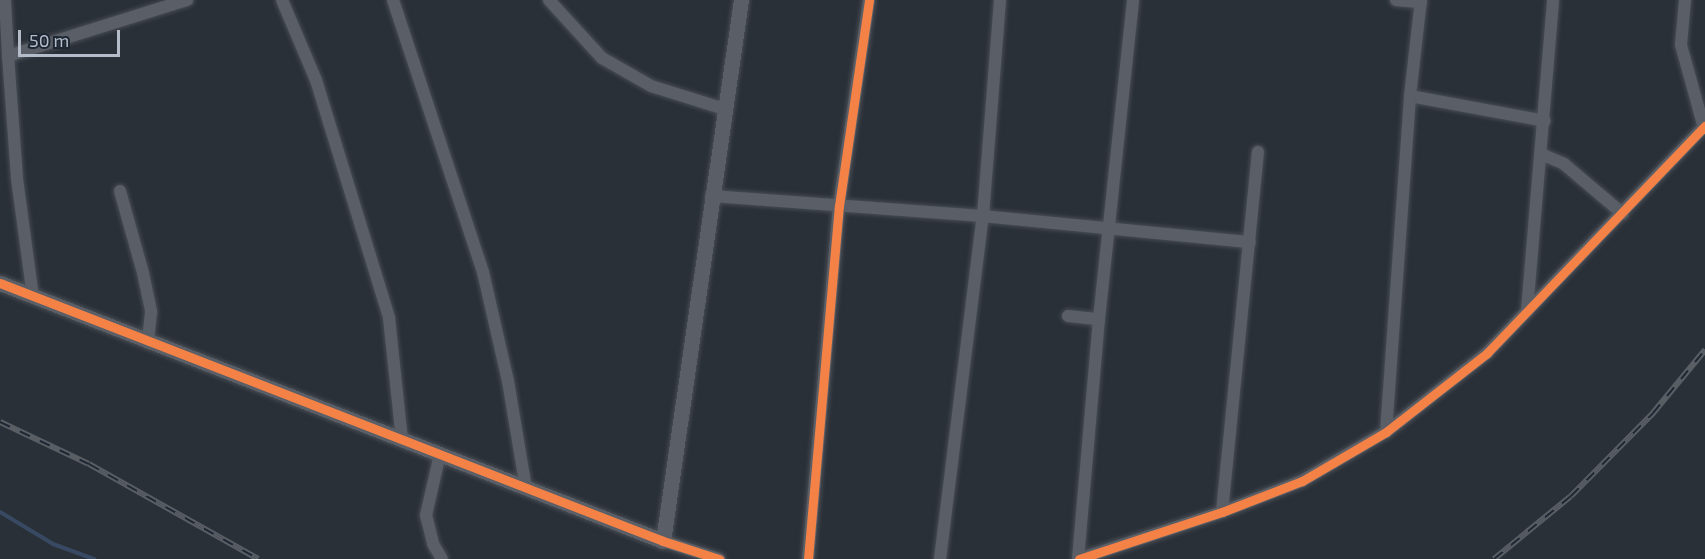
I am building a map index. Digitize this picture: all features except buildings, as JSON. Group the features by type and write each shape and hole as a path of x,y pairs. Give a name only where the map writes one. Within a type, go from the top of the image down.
{"street":[{"path":"4,0 17,178 33,297"},
{"path":"8,56 155,5 187,0"},
{"path":"282,0 316,80 389,318 402,439"},
{"path":"393,0 483,272 508,381 526,488"},
{"path":"549,0 602,58 651,86 725,109"},
{"path":"663,541 741,0"},
{"path":"808,559 839,206 869,0"},
{"path":"940,559 983,216 1000,0"},
{"path":"1133,0 1099,319 1078,559 1222,512 1302,481 1386,432 1488,353 1704,127 1681,45 1685,0"},
{"path":"1386,432 1410,96 1421,1 1396,0"},
{"path":"1527,311 1545,121 1553,0"},
{"path":"1410,96 1545,121"},
{"path":"1222,512 1258,152"},
{"path":"1541,154 1564,164 1623,214"},
{"path":"120,191 151,312 148,343"},
{"path":"711,196 983,216 1250,242"},
{"path":"0,283 148,343 663,541 719,559"},
{"path":"1068,316 1099,319"},
{"path":"440,454 426,515 433,544 442,559"}],"waterway":[{"path":"0,512 53,544 94,559"}],"railway":[{"path":"1494,559 1571,496 1653,413 1705,350"},
{"path":"0,422 89,464 258,559"}],"cycle path":[{"path":"808,559 839,206 869,0"},
{"path":"1079,559 1222,512 1302,481 1386,432 1487,353 1705,126"},
{"path":"0,283 663,541 719,559"}]}
